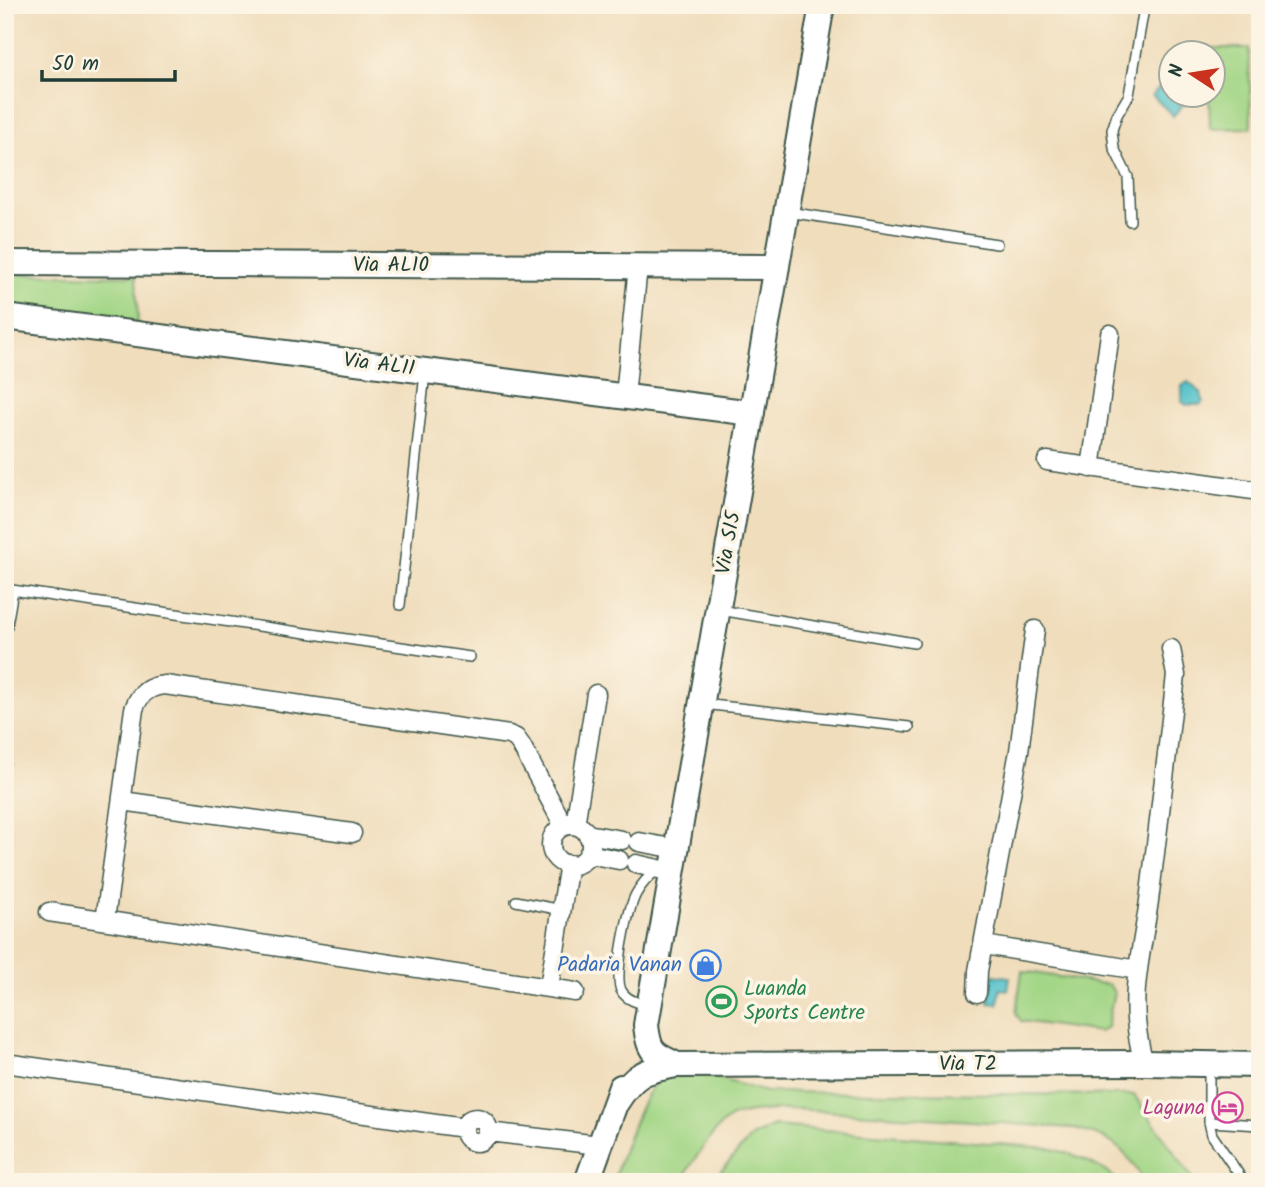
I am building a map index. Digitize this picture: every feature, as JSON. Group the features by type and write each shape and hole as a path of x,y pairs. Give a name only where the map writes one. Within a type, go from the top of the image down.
{"street":[{"name":"Via S15","path":"587,1182 636,1058 648,1015 669,863 702,704 822,5"},
{"name":"Via AL10","path":"5,263 777,267"},
{"path":"625,396 638,266"},
{"name":"Via AL11","path":"5,317 752,413"},
{"path":"1091,468 1110,334"},
{"path":"1047,461 1260,492"},
{"path":"977,993 978,971 1019,751 1035,630"},
{"path":"1144,1063 1135,1029 1133,1007 1149,900 1176,675 1171,649"},
{"path":"104,920 136,702 146,690 165,685 509,735 516,738 576,828 590,840 588,854 582,861 569,864 559,860 551,847 553,837 576,828 631,841 669,863"},
{"path":"576,828 596,694"},
{"path":"122,800 352,833"},
{"path":"588,854 627,862 669,863"},
{"path":"549,988 569,864"},
{"path":"49,912 575,992"},
{"path":"984,944 1138,970"},
{"path":"648,1015 648,1041 655,1055 677,1065"},
{"path":"5,1063 464,1128 468,1121 478,1118 487,1124 488,1132 600,1145"},
{"name":"Via T2","path":"616,1103 630,1082 642,1073 677,1065 1260,1065"}],"lane":[{"path":"1130,221 1128,177 1114,148 1112,130 1129,95 1143,13 1142,5"},
{"path":"787,211 997,244"},
{"path":"400,605 425,371"},
{"path":"5,660 9,590 470,657"},
{"path":"718,610 914,643"},
{"path":"5,704 5,761"},
{"path":"702,704 909,727"},
{"path":"648,1015 621,991 618,978 626,925 635,895 647,878 669,863"},
{"path":"516,901 562,910"},
{"path":"1210,1064 1209,1122 1212,1135 1244,1182"},
{"path":"1209,1122 1260,1125"}],"green space":[{"path":"1226,48 1249,48 1251,128 1210,129 1209,108 1226,108"},
{"path":"5,274 136,276 138,323 5,306"},
{"path":"1022,971 1109,985 1114,992 1107,1027 1100,1032 1021,1021 1016,1013"},
{"path":"672,1076 710,1076 766,1092 1134,1095 1195,1182 1145,1182 1115,1145 1098,1136 1072,1128 797,1109 750,1112 727,1120 708,1141 680,1182 613,1182 640,1108 654,1084 661,1078"},
{"path":"774,1126 1049,1148 1087,1161 1120,1182 711,1182 751,1137"}],"water":[{"path":"1165,108 1180,108 1173,116"},
{"path":"1188,382 1201,393 1203,401 1200,405 1187,405 1182,402 1182,386"},
{"path":"993,975 1010,977 1008,990 1000,989 998,1004 989,1003"}],"place":[{"name":"Padaria Vanan","path":"705,965"},
{"name":"Luanda Sports Centre","path":"721,1001"},
{"name":"Laguna","path":"1228,1108"}]}
